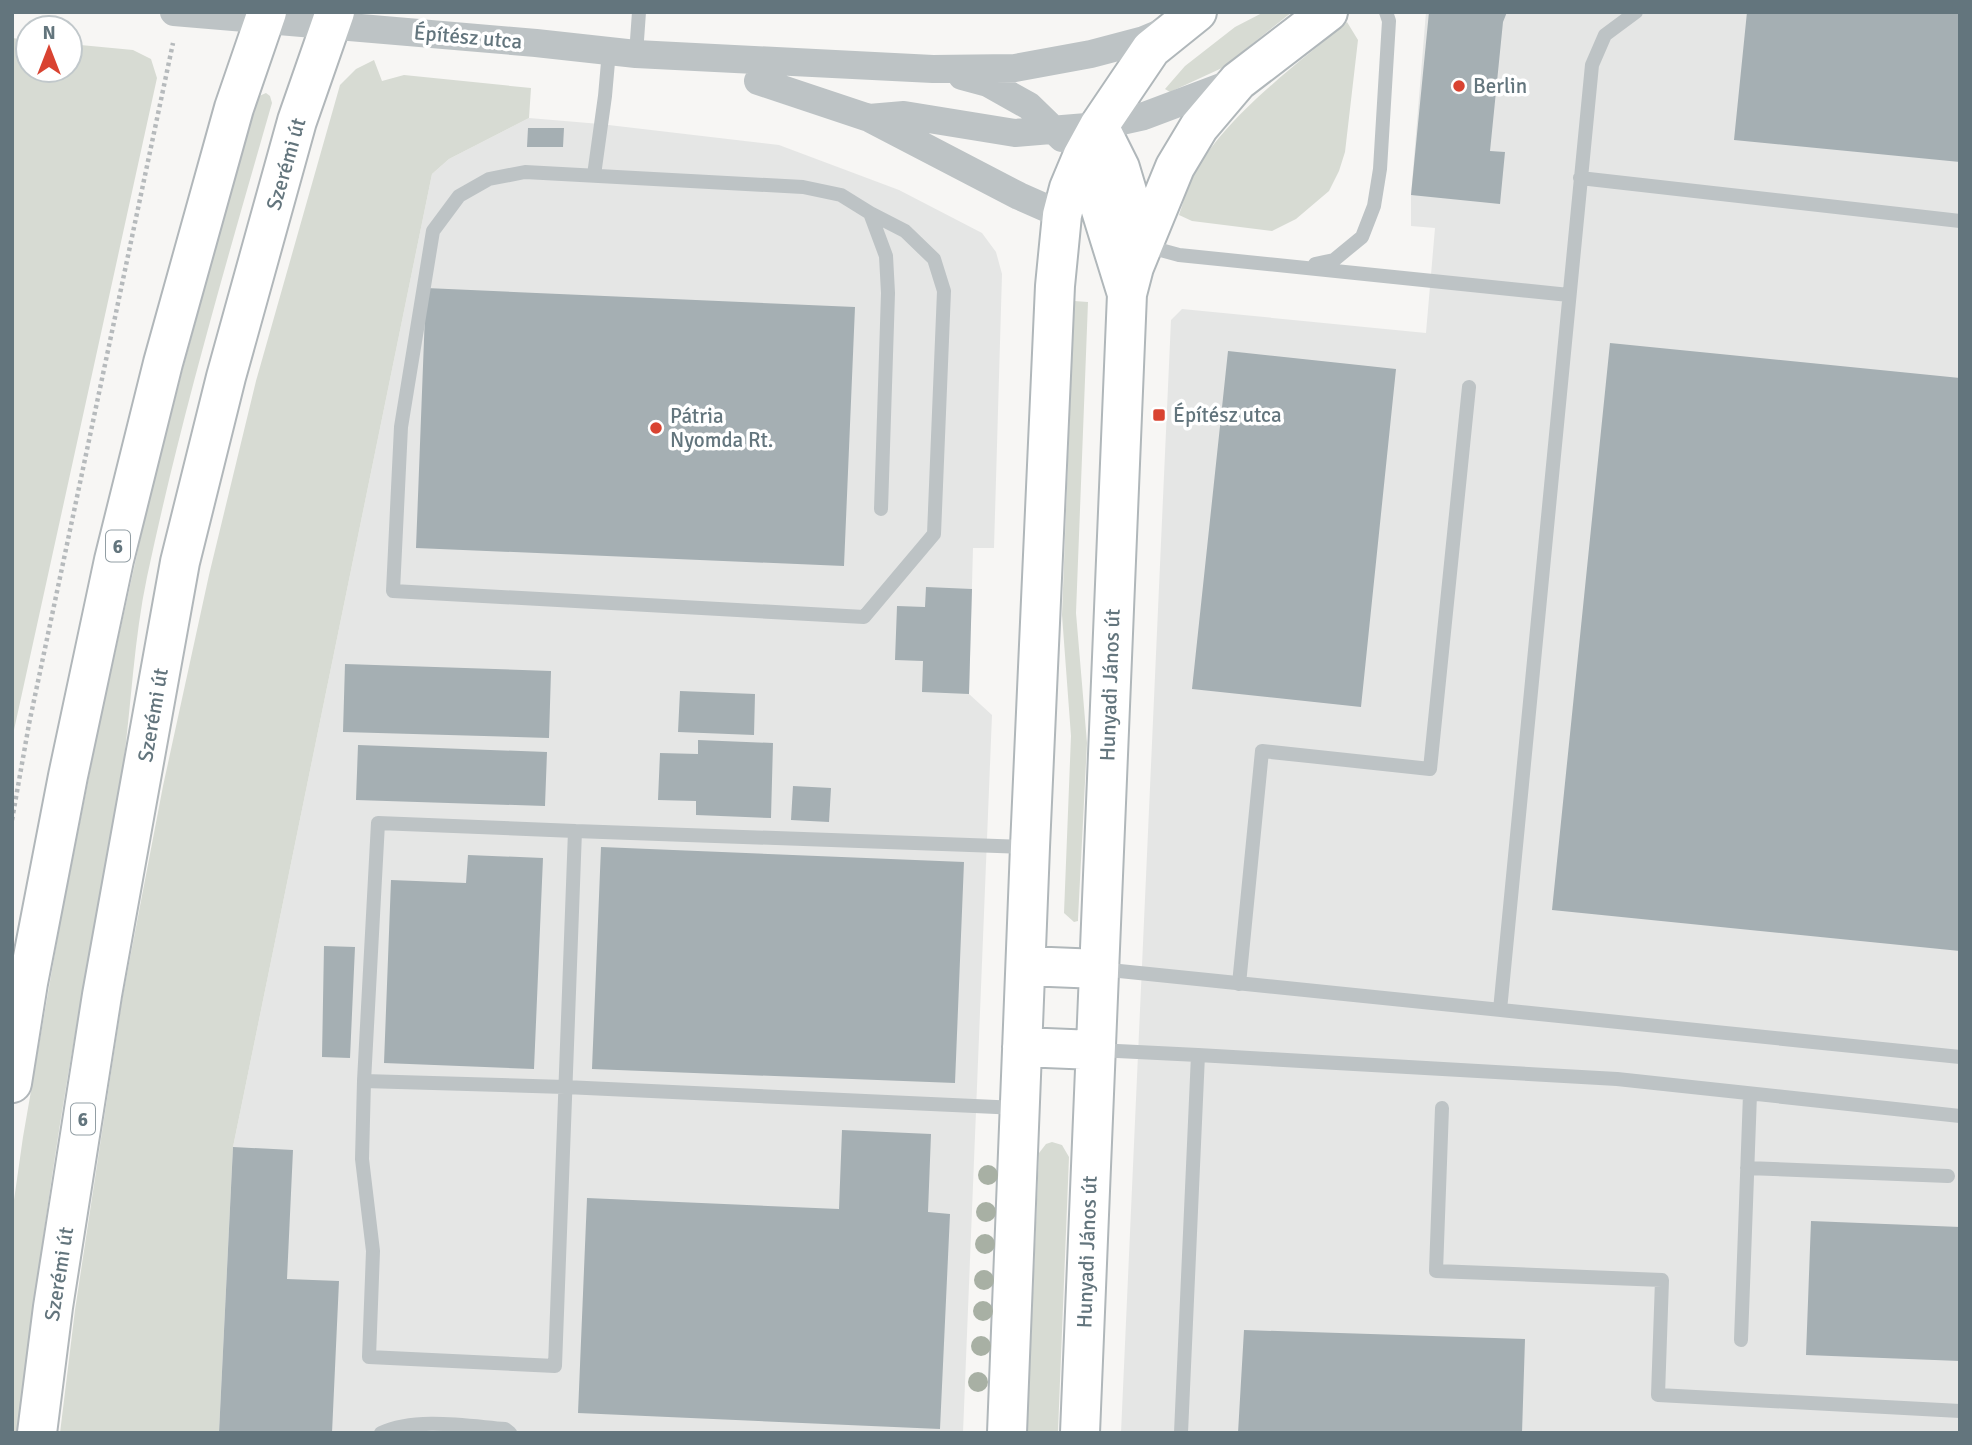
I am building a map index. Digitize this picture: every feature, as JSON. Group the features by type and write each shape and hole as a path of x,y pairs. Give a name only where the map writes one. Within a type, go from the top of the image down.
{"main road":[{"name":"Hunyadi János út","path":"1007,1433 1021,1047 1055,286 1105,231 1175,167 1199,127 1238,81 1328,12"},
{"name":"6","path":"12,1083 28,983 68,776 114,560 166,350 234,108 265,16"},
{"name":"Szerémi út","path":"37,1433 53,1307 102,995 180,562 226,377 297,121 332,19"},
{"name":"Hunyadi János út","path":"1080,1433 1127,293 1134,267 1069,188 1090,141 1151,49 1188,19"},
{"path":"1090,141 1120,167 1105,231"},
{"path":"1026,966 1099,969"},
{"path":"1021,1047 1094,1050"}],"street":[{"name":"Építész utca","path":"174,12 332,19 622,52 933,69 1015,68 1091,54 1144,40 1188,19"},
{"name":"Építész utca","path":"622,52 758,81 870,118 1020,196 1105,231"},
{"name":"Építész utca","path":"933,69 988,82 1029,106 1052,129"},
{"name":"Építész utca","path":"870,118 904,115 1015,133 1052,129 1090,141 1144,116 1238,81"}],"lane":[{"path":"594,175 606,96 639,12"},
{"path":"1304,267 1334,260 1362,237 1374,206 1380,169 1389,21 1386,12"},
{"path":"1500,1010 1592,65 1605,35 1636,12"},
{"path":"525,172 803,187 841,195 870,213 905,231 934,259 944,291 934,534 864,617 393,591 401,427 433,230 459,196 489,179 525,172"},
{"path":"1580,178 1960,221"},
{"path":"870,213 886,256 888,293 881,509"},
{"path":"1105,231 1179,256 1569,295"},
{"path":"1239,984 1262,751 1430,769 1469,387"},
{"path":"575,831 555,1366 369,1357 373,1251 362,1159 363,1081 378,823 1030,848"},
{"path":"1099,969 1960,1057"},
{"path":"1094,1050 1617,1079 1960,1116"},
{"path":"1181,1433 1198,1055"},
{"path":"363,1081 565,1087 1020,1108"},
{"path":"1741,1340 1750,1094"},
{"path":"1442,1108 1436,1271 1662,1280 1658,1395 1960,1411"},
{"path":"1747,1168 1948,1176"},
{"path":"381,1433 395,1426 415,1423 505,1429 510,1433"}],"path":[{"path":"12,820 29,724 172,47"}],"shaded area":[{"path":"1264,12 1292,12 1222,68 1170,92 1165,89 1185,66 1235,27"},
{"path":"1426,12 1960,12 1960,1433 1121,1433 1171,320 1182,309 1426,333 1435,228 1411,226 1411,195"},
{"path":"1347,22 1358,40 1345,152 1329,191 1296,219 1272,231 1192,221 1179,215 1187,189 1199,165 1235,120 1280,77"},
{"path":"12,38 14,84 84,84 84,45 133,50 151,59 157,78 12,739"},
{"path":"374,60 382,81 404,75 531,88 529,118 449,159 432,174 233,1147 219,1433 60,1433 75,1310 122,1000 163,786 209,575 256,381 340,85 356,69"},
{"path":"266,93 272,103 190,398 147,577 119,793 61,1120 17,1433 12,1433 12,1214 60,924 99,726 147,509 257,97"},
{"path":"529,118 779,145 899,190 982,233 996,252 1002,274 994,548 973,548 969,694 992,715 963,1433 219,1433 233,1147 432,174 449,159"},
{"path":"1074,301 1088,302 1076,613 1087,743 1078,921 1074,922 1064,913 1071,736 1062,615"},
{"path":"1052,1142 1062,1145 1069,1157 1058,1433 1027,1433 1039,1153 1046,1144"}],"building":[{"name":"Berlin","path":"1429,12 1507,12 1503,22 1490,151 1505,152 1500,204 1411,195"},
{"path":"1747,12 1960,12 1960,162 1734,140"},
{"path":"528,128 564,128 563,147 527,147"},
{"name":"Pátria Nyomda Rt.","path":"426,288 855,307 844,566 416,548"},
{"path":"1610,343 1960,378 1960,951 1552,910"},
{"path":"1228,351 1396,369 1361,707 1192,689"},
{"path":"926,587 972,589 969,694 922,692 923,661 895,660 897,606 925,607"},
{"path":"345,664 551,671 549,738 343,732"},
{"path":"680,691 755,694 754,735 678,732"},
{"path":"698,740 773,743 771,818 696,815 696,801 658,800 660,753 698,754"},
{"path":"358,745 547,752 545,806 356,800"},
{"path":"793,786 831,788 829,822 791,820"},
{"path":"601,847 964,862 955,1083 592,1069"},
{"path":"468,855 543,858 534,1069 384,1063 391,880 466,883"},
{"path":"324,946 355,947 350,1058 322,1057"},
{"path":"842,1130 931,1134 928,1212 950,1214 940,1429 578,1413 587,1198 839,1209"},
{"path":"233,1147 293,1150 287,1279 339,1281 332,1433 219,1433"},
{"path":"1811,1221 1960,1227 1960,1361 1806,1355"},
{"path":"1244,1330 1525,1339 1522,1433 1238,1433"}],"place":[{"name":"Berlin","path":"1459,86"},
{"name":"Építész utca","path":"1159,415"},
{"name":"Pátria Nyomda Rt.","path":"656,428"}]}
